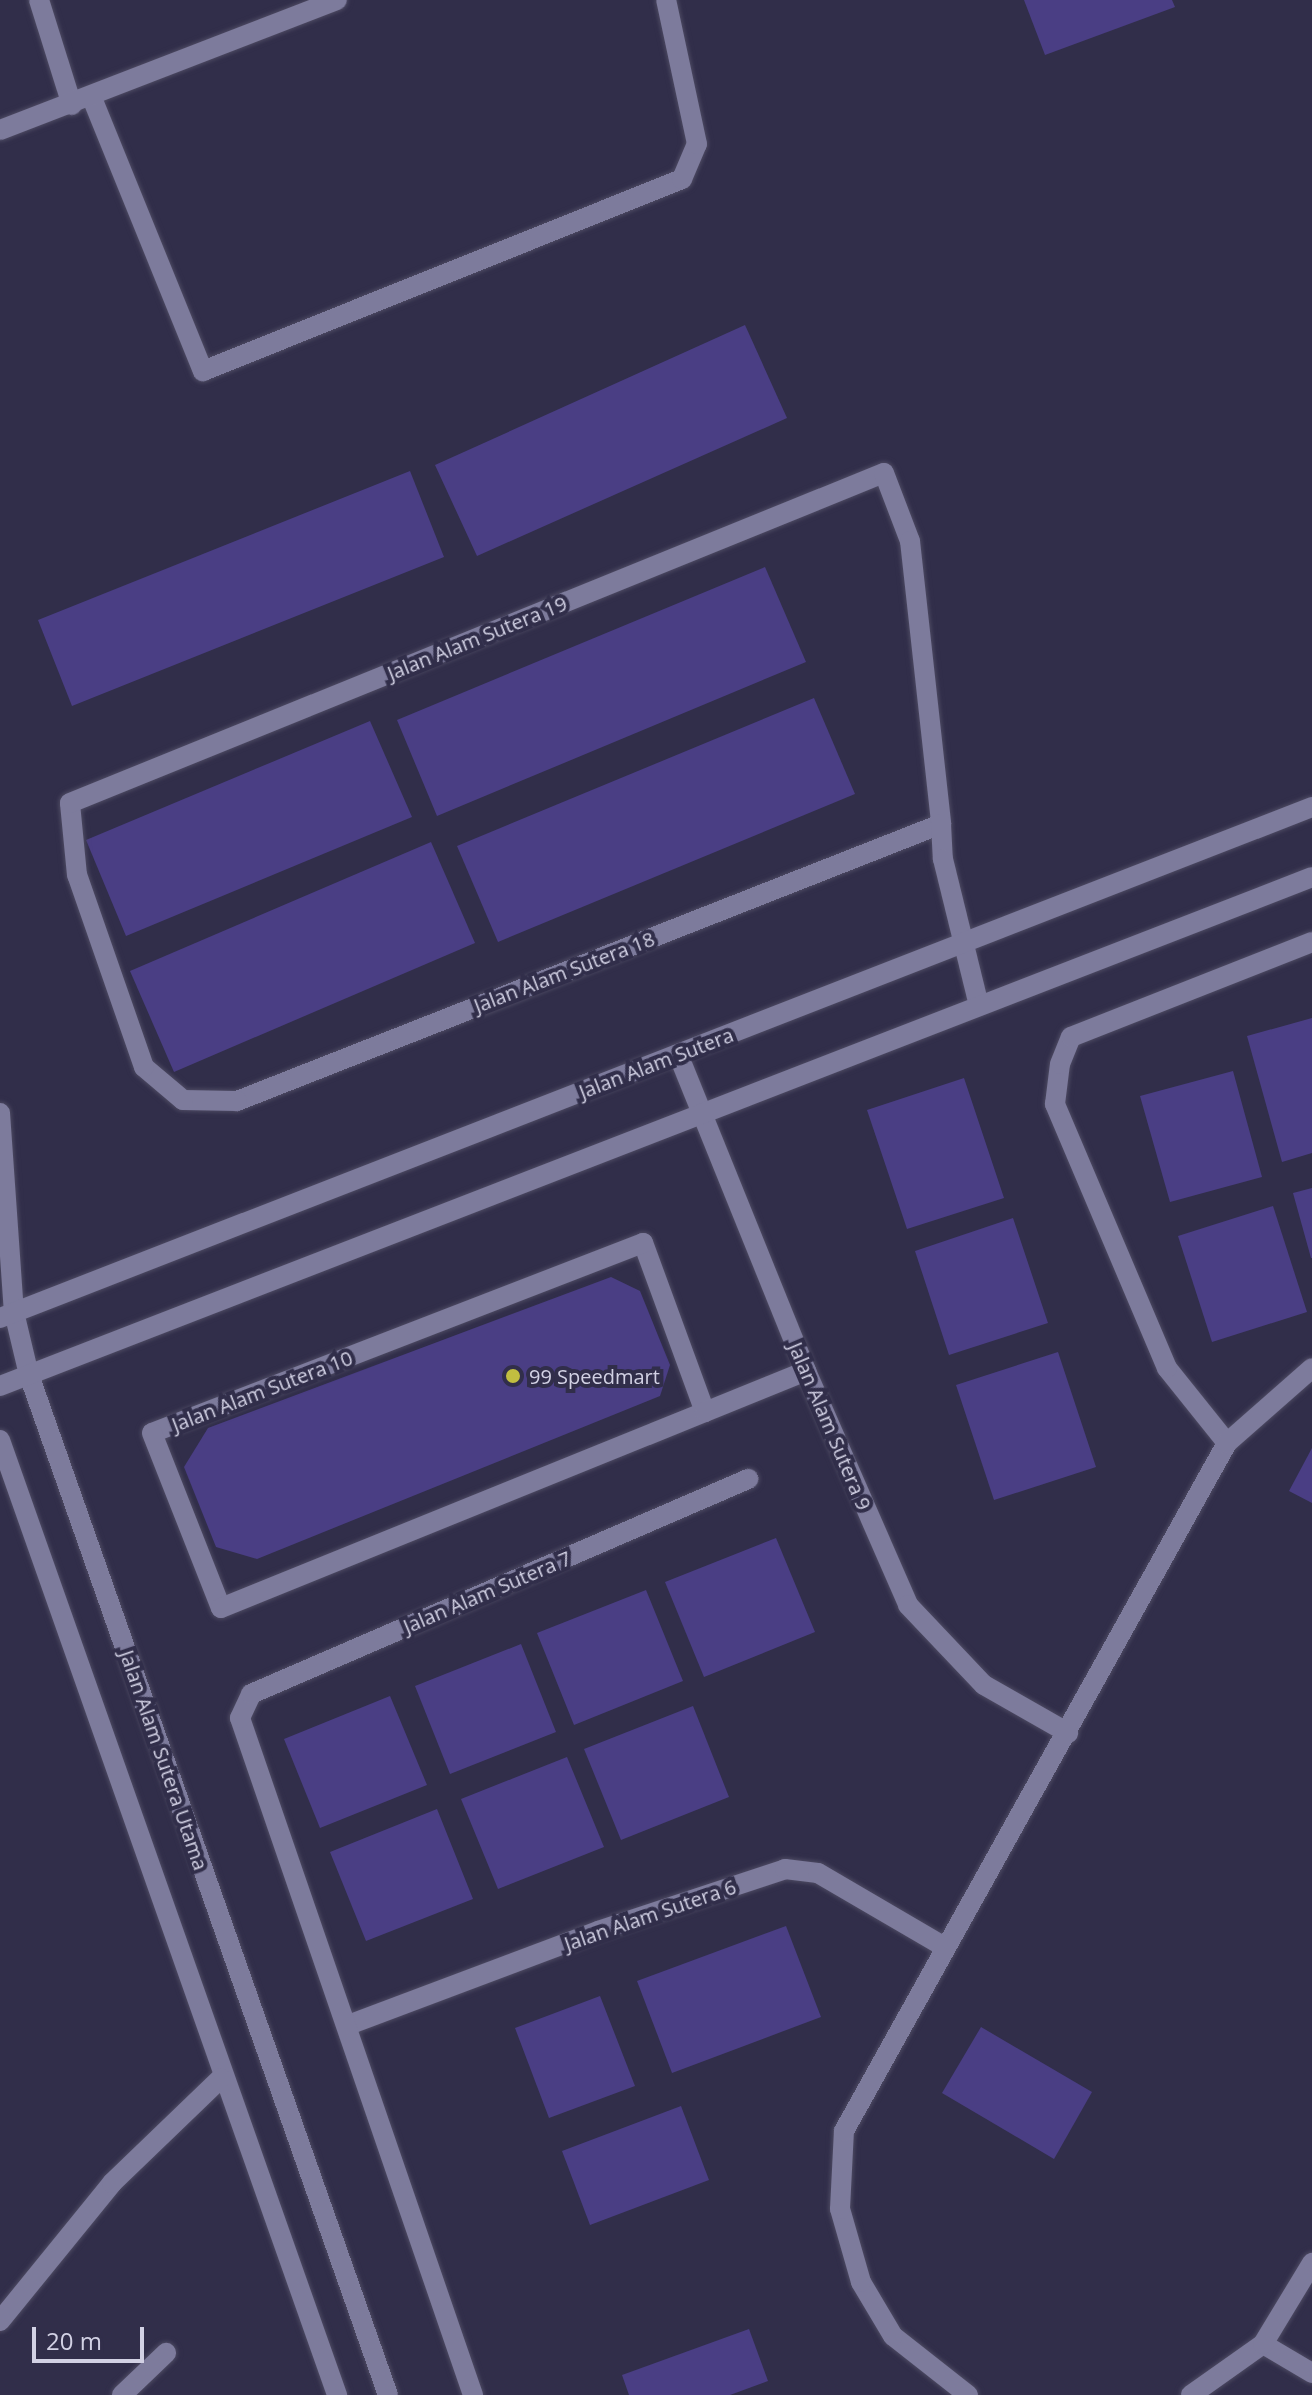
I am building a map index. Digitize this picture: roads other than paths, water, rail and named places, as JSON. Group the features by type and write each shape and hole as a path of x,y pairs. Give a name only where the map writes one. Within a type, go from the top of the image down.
{"street":[{"path":"39,0 72,105"},
{"path":"0,130 92,98 337,0"},
{"path":"92,98 203,371 682,179 697,144 666,0"},
{"name":"Jalan Alam Sutera 19","path":"183,1100 144,1067 77,875 70,803 884,473 910,541 941,824"},
{"name":"Jalan Alam Sutera","path":"7,1315 1312,807"},
{"path":"941,824 943,859 979,1006"},
{"name":"Jalan Alam Sutera 18","path":"183,1100 237,1101 941,824"},
{"path":"0,1386 1312,877"},
{"path":"1227,1443 1167,1368 1055,1104 1060,1064 1071,1037 1312,942"},
{"name":"Jalan Alam Sutera 9","path":"678,1054 806,1371 908,1605 984,1685 1068,1733"},
{"name":"Jalan Alam Sutera Utama","path":"0,1113 7,1315 388,2395"},
{"name":"Jalan Alam Sutera 10","path":"705,1412 643,1243 152,1433 221,1608 705,1412 806,1371"},
{"path":"968,2395 893,2336 861,2282 840,2209 844,2131 943,1946 1068,1733 1227,1443 1312,1368"},
{"path":"0,1440 221,2078 337,2395"},
{"name":"Jalan Alam Sutera 7","path":"348,2025 240,1718 251,1694 748,1479"},
{"name":"Jalan Alam Sutera 6","path":"348,2025 598,1931 785,1869 818,1873 943,1946"},
{"path":"348,2025 473,2395"},
{"path":"0,2321 112,2183 221,2078"},
{"path":"1191,2395 1263,2344 1312,2263"},
{"path":"1263,2344 1312,2373"},
{"path":"122,2395 166,2353"}],"place":[{"name":"99 Speedmart","path":"513,1376"}]}
